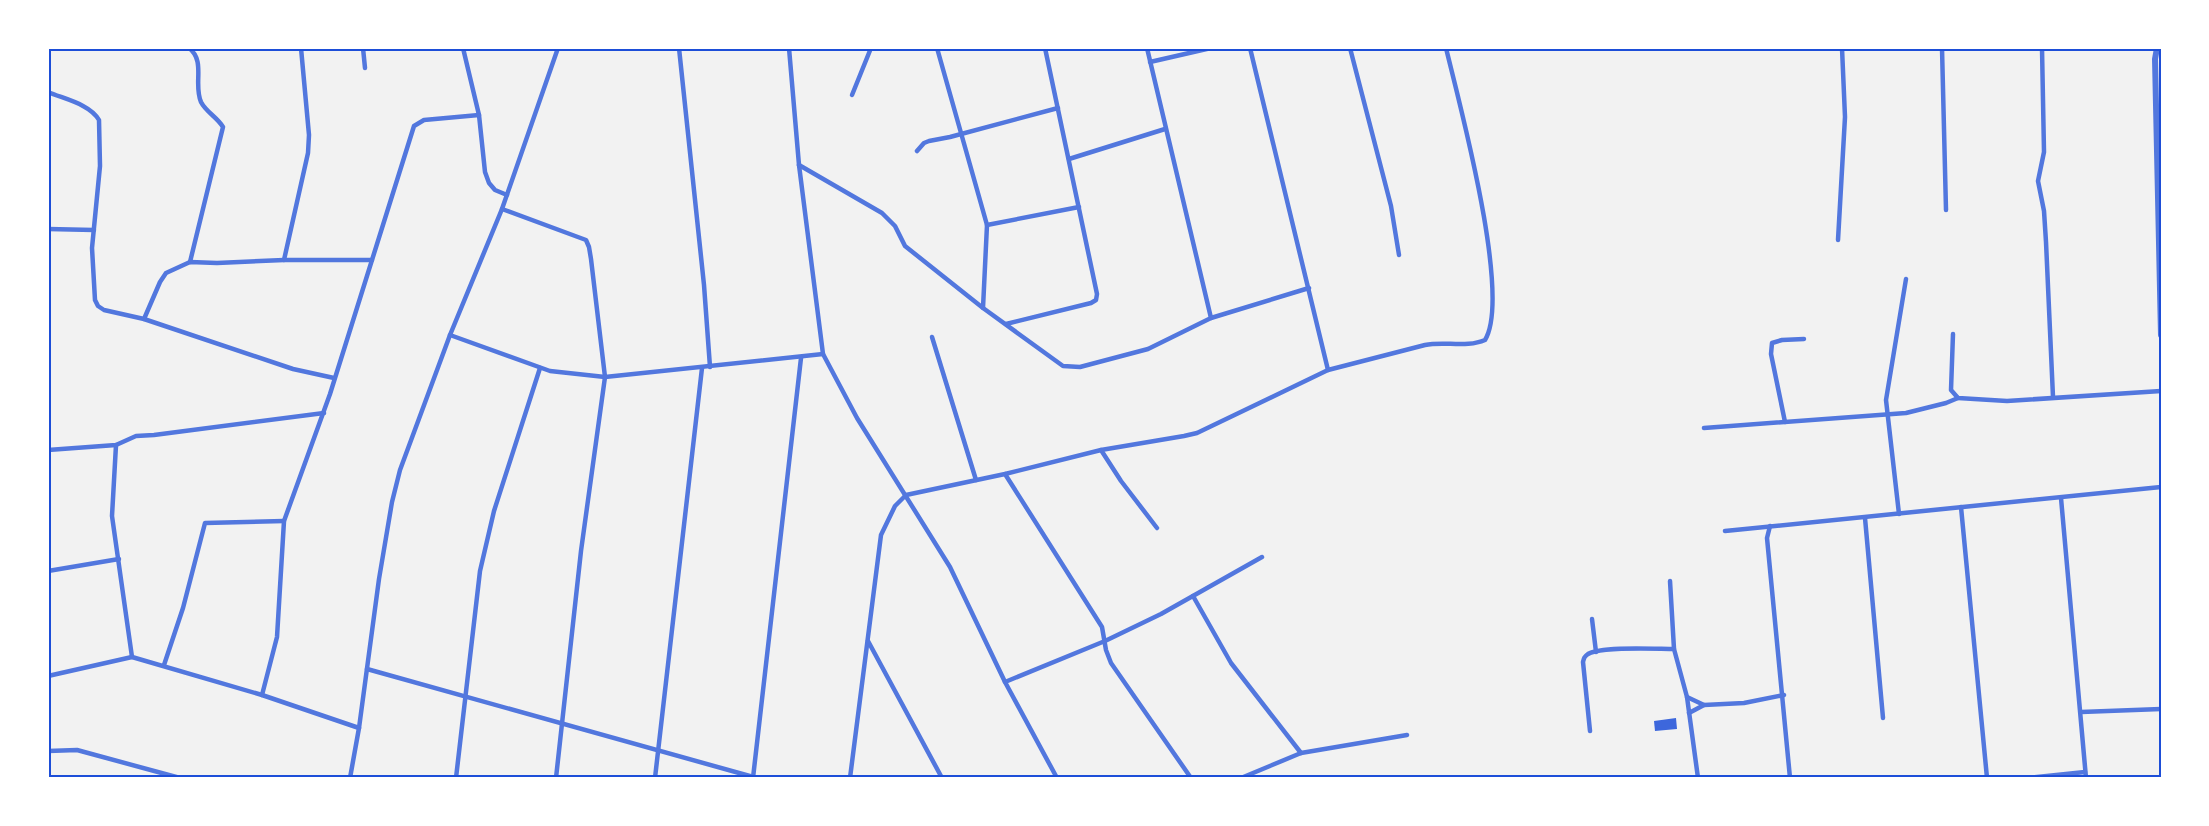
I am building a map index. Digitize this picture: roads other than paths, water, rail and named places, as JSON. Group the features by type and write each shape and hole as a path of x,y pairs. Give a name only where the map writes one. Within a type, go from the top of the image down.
{"street":[{"path":"189,48 198,58 200,100 206,110 220,121 223,127 190,262"},
{"path":"285,260 308,153 309,135 301,48"},
{"path":"363,48 365,68"},
{"path":"463,48 479,115 485,172 489,183 495,190 507,195"},
{"path":"350,778 392,502 415,428 450,335 502,209 558,48"},
{"path":"679,48 704,285 710,367"},
{"path":"789,48 799,165 823,354 857,418 950,567 1005,682 1057,778"},
{"path":"852,95 871,48"},
{"path":"937,48 987,225 983,308"},
{"path":"1006,324 1091,303 1096,300 1097,294 1045,48"},
{"path":"1147,48 1211,318"},
{"path":"1150,62 1211,48"},
{"path":"1250,48 1310,288 1328,370"},
{"path":"1350,48 1391,206 1399,255"},
{"path":"850,778 881,535 895,506 906,495 1101,450 1197,433 1328,370 1440,342 1478,343 1485,340 1489,334 1492,266 1471,148 1446,48"},
{"path":"1838,240 1845,117 1842,48"},
{"path":"1942,48 1946,210"},
{"path":"2042,48 2044,153 2038,181 2044,211 2052,397"},
{"path":"2157,48 2161,334"},
{"path":"48,92 89,109 99,120 100,166 94,230 93,274 98,306 104,310 144,319 294,369 334,378"},
{"path":"917,151 924,143 1058,108"},
{"path":"262,695 277,637 284,521 324,413 414,126 424,120 479,115"},
{"path":"1069,159 1165,129"},
{"path":"799,165 882,213 895,226 905,246 983,308 1063,366 1074,368 1148,349 1211,318 1310,288"},
{"path":"987,225 1079,207"},
{"path":"502,209 586,240 591,259 605,377 581,551 556,778"},
{"path":"48,229 94,230"},
{"path":"144,319 166,273 190,262 372,260"},
{"path":"1899,514 1886,400 1906,279"},
{"path":"1953,334 1951,390 1958,399"},
{"path":"450,335 540,368 580,376 605,377 823,354"},
{"path":"932,337 976,480"},
{"path":"1785,422 1771,354 1772,344 1782,340 1804,339"},
{"path":"367,669 754,778 801,358"},
{"path":"456,778 480,571 494,511 540,368"},
{"path":"655,778 702,368"},
{"path":"1704,428 1906,412 1946,404 1958,399 2007,401 2161,391"},
{"path":"48,450 116,445 135,436 324,413"},
{"path":"116,445 111,507 132,657"},
{"path":"1101,450 1126,489 1157,528"},
{"path":"1005,474 1102,627 1106,650 1112,663 1191,778"},
{"path":"1725,531 2161,487"},
{"path":"2026,778 2086,775 2061,498"},
{"path":"1961,507 1987,778"},
{"path":"1865,518 1883,718"},
{"path":"164,665 183,608 205,523 284,521"},
{"path":"1770,526 1767,538 1784,695 1790,778"},
{"path":"1005,682 1105,641 1161,614 1262,557"},
{"path":"48,571 119,558"},
{"path":"1670,581 1674,649 1687,697 1698,778"},
{"path":"1193,596 1231,663 1301,753"},
{"path":"1592,619 1596,652"},
{"path":"868,641 942,778"},
{"path":"1590,731 1583,662 1588,654 1642,648 1674,649"},
{"path":"48,676 132,657 262,695 359,728"},
{"path":"1689,712 1704,705 1744,703 1784,695"},
{"path":"1687,697 1704,705"},
{"path":"2081,712 2161,709"},
{"path":"1241,778 1301,753 1407,735"},
{"path":"48,751 77,750 180,778"}]}
